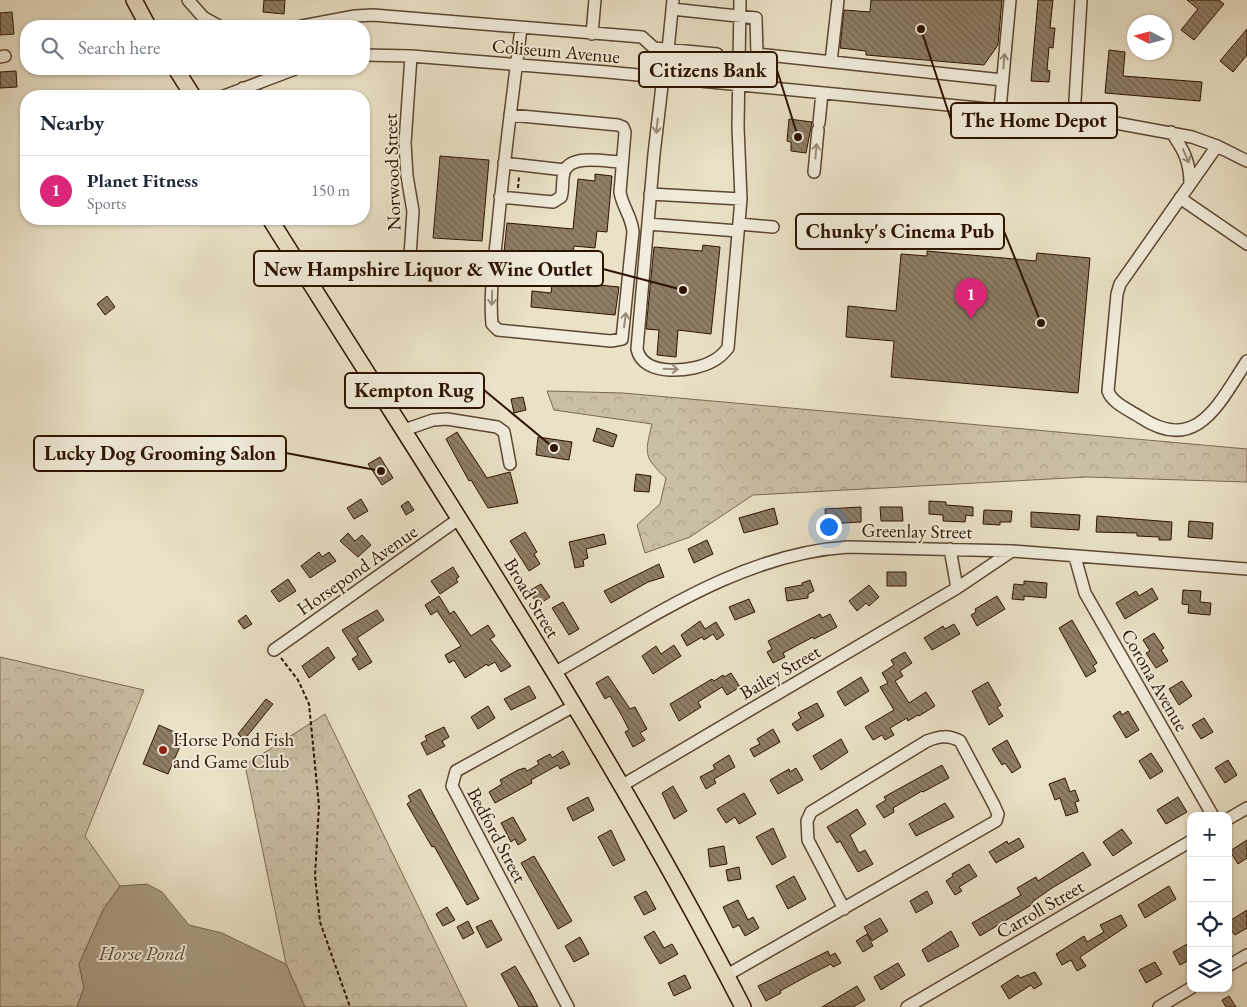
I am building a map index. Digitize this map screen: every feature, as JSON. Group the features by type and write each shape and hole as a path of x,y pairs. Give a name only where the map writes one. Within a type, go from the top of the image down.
{"main road":[{"path":"122,0 141,13"},
{"path":"180,75 190,90"},
{"name":"Broad Street","path":"274,225 460,518 554,672 621,786 743,1007"}],"street":[{"path":"188,0 203,17 208,20"},
{"path":"592,34 595,0"},
{"path":"663,77 650,194 638,354 648,364 661,368 683,369 702,366 722,356 728,348 741,199 738,127 740,0"},
{"path":"831,62 838,0"},
{"path":"1000,109 1010,0"},
{"path":"1074,117 1081,0"},
{"path":"668,50 672,5 756,18 757,54 1003,80"},
{"path":"333,20 373,14 642,38 654,48 717,54"},
{"path":"521,28 500,197 492,286 491,317 494,328 611,341 638,340"},
{"name":"Coliseum Avenue","path":"370,55 411,56 663,77 1119,122 1172,132 1217,146 1247,162"},
{"name":"Norwood Street","path":"410,256 413,211 407,176 405,143 411,56"},
{"path":"238,90 279,75"},
{"path":"243,88 247,90"},
{"path":"814,172 822,93"},
{"path":"510,115 623,127 625,132 621,200 632,220 633,232 622,340"},
{"path":"1172,132 1190,166 1190,184"},
{"path":"1217,146 1120,284 1117,294 1107,385 1110,396 1151,425 1166,430 1182,430 1205,421 1247,361"},
{"path":"500,197 553,202 558,200 562,194 565,170 570,165 580,161 622,162"},
{"path":"504,163 565,170"},
{"path":"650,194 741,199"},
{"path":"1180,198 1247,244"},
{"path":"648,224 739,228 773,226"},
{"path":"404,430 433,420 448,419 497,427 504,432 510,464"},
{"name":"Horsepond Avenue","path":"274,650 460,518"},
{"name":"Greenlay Street","path":"554,672 678,602 750,568 825,548 1012,551 1247,569"},
{"path":"950,549 957,588"},
{"name":"Bailey Street","path":"621,786 957,588 1012,551"},
{"name":"Corona Avenue","path":"1075,557 1085,594 1211,812"},
{"name":"Bedford Street","path":"568,1007 452,786 456,771 574,706"},
{"path":"727,975 844,909 996,821 998,814 994,805 960,741 950,736 938,736 811,812 807,821 808,840 844,909"},
{"path":"1232,817 1247,808"},
{"name":"Carroll Street","path":"907,1007 1187,843"},
{"path":"1232,964 1247,955"},
{"path":"1158,1007 1187,990"}],"path":[{"path":"518,191 519,173"},
{"path":"274,650 298,680 309,704 319,806 315,876 320,922 350,1007"}],"green space":[{"path":"547,391 623,393 1247,449 1247,482 1087,477 753,495 690,537 645,553 637,525 660,504 666,478 653,465 648,454 647,448 652,424 554,410"},
{"path":"0,657 144,690 85,836 120,886 103,910 79,964 84,988 77,1007 0,1007"},
{"path":"325,714 467,1007 305,1007 286,964 245,765"}],"water":[{"name":"Horse Pond","path":"147,884 162,892 189,925 222,933 286,964 305,1007 77,1007 84,988 79,964 103,910 120,886"}],"building":[{"path":"264,0 285,0 284,14 263,12"},
{"path":"871,0 1002,0 998,45 984,65 866,55 866,51 840,48 844,10 870,12"},
{"path":"1038,0 1053,0 1050,28 1055,28 1053,48 1049,47 1047,70 1050,71 1049,82 1031,81"},
{"path":"1187,0 1219,0 1224,4 1194,40 1181,30 1198,9"},
{"path":"12,12 14,34 0,35 0,13"},
{"path":"1247,29 1247,55 1233,72 1220,61"},
{"path":"1109,50 1125,52 1123,76 1202,82 1200,101 1105,93"},
{"path":"16,71 17,87 0,88 0,72"},
{"path":"789,119 812,122 806,153 791,151 791,142 787,141"},
{"path":"440,156 489,160 482,241 433,238"},
{"path":"595,174 612,176 607,232 597,231 595,248 574,246 570,282 619,287 615,315 531,307 532,291 551,293 555,257 504,252 507,223 573,229 578,179 595,181"},
{"path":"703,245 720,247 711,334 678,330 676,357 657,355 659,330 646,329 654,247 702,251"},
{"path":"927,251 1036,261 1037,253 1090,258 1078,393 891,377 894,341 846,337 848,306 896,311 901,254 927,256"},
{"path":"107,296 115,307 105,315 97,304"},
{"path":"523,397 526,410 514,413 511,399"},
{"path":"597,428 617,435 613,447 593,441"},
{"path":"457,432 487,478 510,472 518,503 488,508 471,480 469,481 446,439"},
{"path":"538,437 572,442 569,460 536,455"},
{"path":"380,457 393,478 382,485 368,464"},
{"path":"636,474 651,476 649,492 634,491"},
{"path":"361,499 368,511 354,519 347,508"},
{"path":"408,501 414,510 406,515 401,506"},
{"path":"929,501 946,502 946,505 973,507 973,516 966,515 965,522 943,521 943,515 929,514"},
{"path":"861,507 861,522 826,524 825,509"},
{"path":"880,507 902,507 903,521 881,521"},
{"path":"774,508 778,524 744,533 739,518"},
{"path":"984,510 1012,511 1011,522 1000,522 1000,525 983,524"},
{"path":"1031,512 1080,515 1079,530 1031,527"},
{"path":"1097,516 1172,522 1171,540 1159,540 1159,537 1137,536 1137,533 1096,532"},
{"path":"1189,521 1213,523 1212,539 1188,537"},
{"path":"525,532 537,552 534,554 540,564 529,571 510,541"},
{"path":"348,533 355,541 362,535 371,545 358,557 340,541"},
{"path":"604,534 606,544 586,549 588,558 583,560 584,566 575,568 569,542"},
{"path":"707,540 713,554 694,563 688,549"},
{"path":"319,552 322,557 329,552 336,561 310,578 301,566"},
{"path":"659,564 664,577 648,582 611,603 604,591"},
{"path":"453,567 459,577 456,579 458,582 440,594 431,581"},
{"path":"887,572 906,572 906,586 887,586"},
{"path":"288,579 296,591 279,602 271,591"},
{"path":"810,580 814,591 808,594 808,598 787,601 785,588 802,585 802,583"},
{"path":"1024,581 1047,583 1046,598 1024,596 1024,600 1012,599 1014,584 1024,585"},
{"path":"541,584 550,597 538,605 529,591"},
{"path":"869,585 879,597 869,606 866,603 857,611 849,601"},
{"path":"1152,588 1158,599 1125,619 1116,603 1136,591 1139,596"},
{"path":"1183,590 1201,591 1200,602 1211,603 1210,615 1188,613 1189,605 1182,604"},
{"path":"439,596 450,614 454,611 471,636 488,625 495,636 490,639 511,666 501,672 495,662 488,666 487,664 465,678 454,660 449,663 445,655 461,646 437,611 431,615 425,605"},
{"path":"997,596 1005,609 977,626 971,615 976,612 975,609"},
{"path":"749,599 755,612 735,620 729,607"},
{"path":"563,602 579,629 569,635 552,608"},
{"path":"377,610 384,620 357,638 372,662 359,670 352,659 358,655 342,630"},
{"path":"820,614 822,618 830,614 837,627 783,653 785,657 773,663 767,652 772,649 768,641"},
{"path":"246,615 252,624 244,629 238,621"},
{"path":"1072,620 1097,663 1093,666 1096,671 1086,677 1059,628"},
{"path":"700,621 705,629 716,622 724,635 717,640 713,634 704,640 702,637 687,646 681,635"},
{"path":"954,624 960,634 932,650 924,638 943,626 945,629"},
{"path":"1154,633 1164,648 1161,650 1168,661 1156,668 1146,653 1150,651 1143,640"},
{"path":"674,645 681,656 653,674 642,656 656,646 661,654"},
{"path":"328,647 335,658 309,678 302,666"},
{"path":"905,652 912,663 900,671 903,676 895,681 909,703 926,692 935,706 919,716 908,721 907,718 890,728 894,735 885,740 882,735 873,740 865,727 894,710 880,687 888,683 882,673 894,665 891,660"},
{"path":"731,673 740,687 727,695 722,687 698,702 701,707 679,721 670,704 712,679 714,681 723,675 724,677"},
{"path":"608,676 630,709 635,707 647,729 640,733 645,740 633,747 625,732 629,730 622,716 610,696 605,699 596,683"},
{"path":"861,677 869,691 845,706 837,692"},
{"path":"1182,681 1192,696 1179,705 1169,689"},
{"path":"988,682 1001,705 997,707 1003,716 989,725 972,691"},
{"path":"529,686 536,698 511,710 504,699"},
{"path":"266,699 273,704 244,740 238,734"},
{"path":"817,703 824,716 797,731 792,724 801,718 798,713"},
{"path":"488,706 495,718 478,729 471,717"},
{"path":"1120,711 1122,715 1128,711 1139,730 1126,738 1113,716"},
{"path":"1204,718 1213,732 1201,739 1192,725"},
{"name":"Horse Pond Fish and Game Club","path":"159,725 181,735 178,743 181,744 168,774 143,764"},
{"path":"444,727 449,737 442,741 445,746 427,755 421,743 427,740 425,736"},
{"path":"773,729 780,742 754,757 750,749 760,744 757,739"},
{"path":"841,739 848,752 821,770 813,756"},
{"path":"1007,740 1021,767 1012,773 1005,763 1002,765 992,749"},
{"path":"563,751 570,764 560,769 558,765 531,780 532,783 495,803 489,792 502,784 500,780 518,770 525,768 527,771 539,764 537,761 550,754 552,758"},
{"path":"1151,753 1163,771 1150,779 1139,761"},
{"path":"729,755 735,767 714,779 716,783 706,789 700,777 715,769 713,765"},
{"path":"1228,760 1237,775 1225,783 1215,768"},
{"path":"942,765 949,778 893,808 894,812 884,818 876,806 886,800 884,797"},
{"path":"796,768 803,780 778,794 770,780 789,769 790,772"},
{"path":"1065,778 1070,792 1075,790 1079,801 1075,802 1078,812 1066,816 1060,798 1055,800 1049,784"},
{"path":"673,786 687,811 674,819 662,793"},
{"path":"420,789 479,899 467,905 434,846 432,847 407,804 411,801 408,796"},
{"path":"744,793 756,814 739,824 735,817 726,823 717,809"},
{"path":"588,797 594,810 573,821 567,808"},
{"path":"1178,797 1187,812 1166,824 1157,810"},
{"path":"945,803 954,817 916,836 909,824"},
{"path":"857,809 866,824 850,835 859,853 865,850 873,864 858,872 840,841 837,843 827,827"},
{"path":"513,817 526,840 518,845 515,839 511,842 501,823"},
{"path":"773,828 786,857 772,865 756,837"},
{"path":"1122,829 1132,843 1113,856 1103,842"},
{"path":"611,830 625,860 613,866 598,837"},
{"path":"1019,838 1024,847 996,863 989,852 1007,841 1008,844"},
{"path":"1247,840 1247,858 1238,864 1232,854 1232,850"},
{"path":"724,846 727,864 710,867 708,849"},
{"path":"1083,852 1091,865 1052,888 1032,902 1033,904 980,936 972,923 1021,895 1017,888 1036,877 1038,881"},
{"path":"534,856 572,921 558,929 521,863"},
{"path":"969,864 977,876 959,887 962,891 955,895 946,881 953,876 952,874"},
{"path":"739,867 741,879 728,881 726,870"},
{"path":"794,876 806,899 788,909 776,886"},
{"path":"1169,886 1176,899 1145,918 1138,905"},
{"path":"646,891 656,909 644,915 634,897"},
{"path":"927,891 933,903 916,913 910,901"},
{"path":"738,900 748,920 753,917 759,928 745,936 739,925 733,928 723,907"},
{"path":"447,907 455,920 443,926 436,914"},
{"path":"1247,910 1247,928 1235,935 1232,931 1232,919"},
{"path":"1121,915 1127,926 1080,957 1086,966 1077,971 1071,960 1062,965 1056,954 1084,936 1087,942 1104,932 1100,925"},
{"path":"880,918 888,931 872,941 864,927"},
{"path":"491,920 502,940 487,948 476,927"},
{"path":"468,921 474,933 463,939 457,927"},
{"path":"654,931 664,948 672,944 678,954 660,964 644,937"},
{"path":"951,931 959,946 928,962 922,950"},
{"path":"867,934 873,946 863,952 856,941"},
{"path":"580,937 589,954 574,962 565,946"},
{"path":"1187,944 1187,961 1180,965 1173,952"},
{"path":"828,951 830,956 835,953 841,963 833,967 831,964 813,973 766,1001 758,986"},
{"path":"1155,962 1162,974 1146,983 1139,970"},
{"path":"898,963 905,975 881,990 874,977"},
{"path":"515,966 538,1007 519,1007 501,974"},
{"path":"1035,972 1042,984 1034,989 1031,985 1009,999 1001,986 1018,975 1020,978"},
{"path":"685,975 691,988 674,996 668,983"},
{"path":"857,986 865,1000 853,1007 822,1007"},
{"path":"1229,996 1236,1007 1226,1007 1222,1000"}],"place":[{"name":"The Home Depot","path":"921,29"},
{"name":"Citizens Bank","path":"798,137"},
{"name":"New Hampshire Liquor & Wine Outlet","path":"683,290"},
{"name":"Planet Fitness","path":"971,319"},
{"name":"Chunky's Cinema Pub","path":"1041,323"},
{"name":"Kempton Rug","path":"554,448"},
{"name":"Lucky Dog Grooming Salon","path":"381,471"},
{"name":"Horse Pond Fish and Game Club","path":"163,750"}]}
